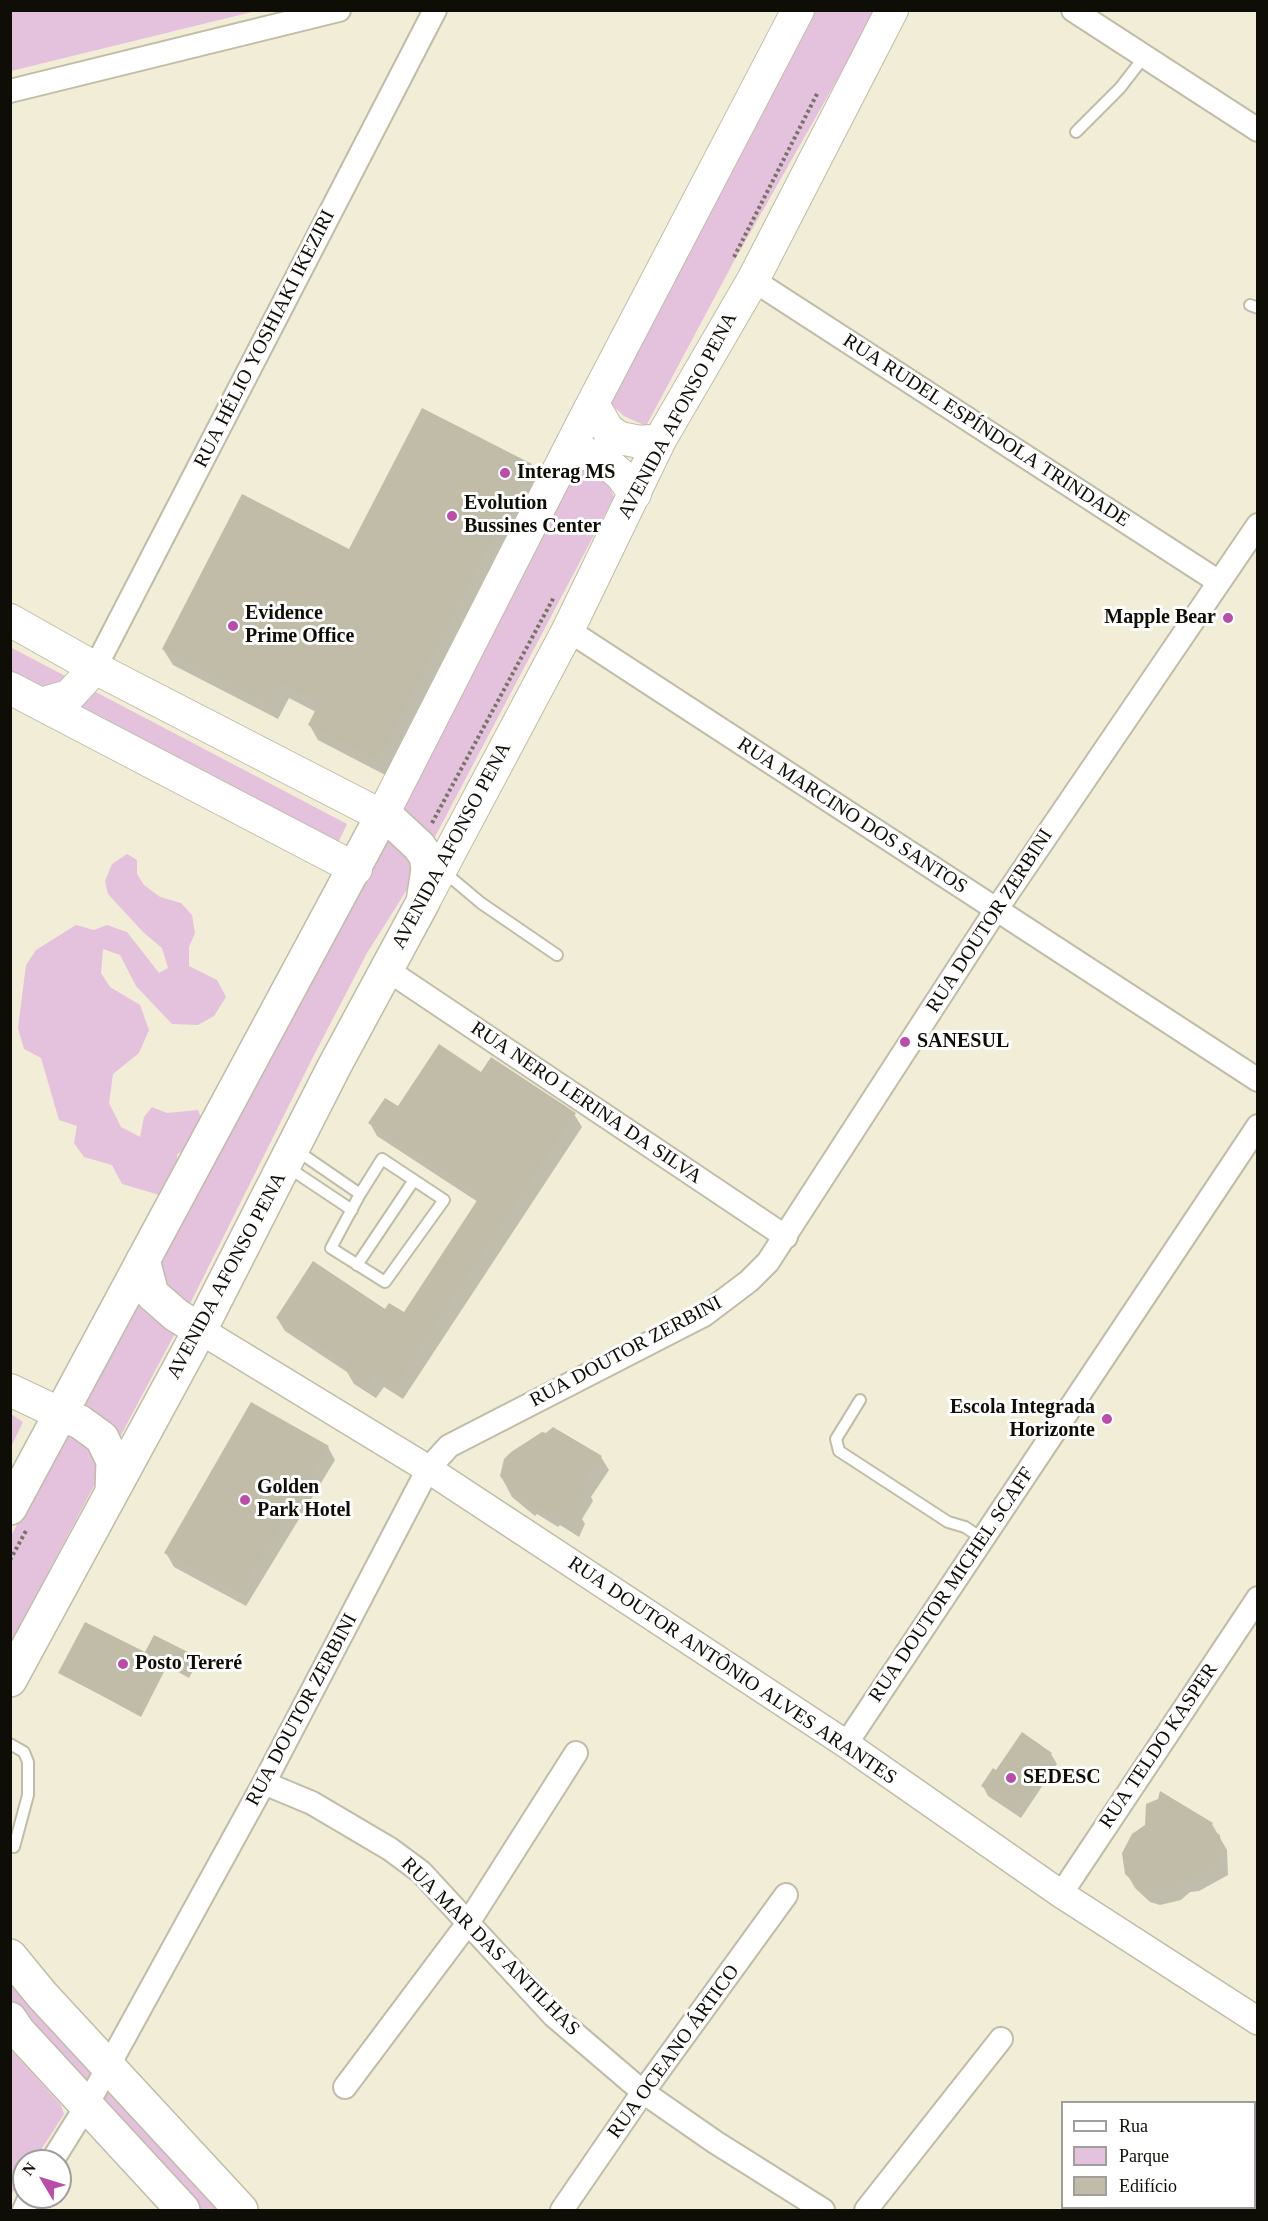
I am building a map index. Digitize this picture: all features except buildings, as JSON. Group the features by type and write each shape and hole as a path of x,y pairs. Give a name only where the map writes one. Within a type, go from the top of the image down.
{"main road":[{"path":"10,1508 356,868 593,404 798,10"},
{"name":"AVENIDA AFONSO PENA","path":"10,1680 200,1330 386,969 568,630 660,440 753,280 892,10"},
{"path":"593,404 608,430 620,438 640,442 660,440"},
{"path":"568,454 588,454 602,459 621,475 635,494"},
{"path":"10,620 95,668 392,821 419,846 426,856 428,869 423,902"},
{"path":"41,704 69,696 95,668"},
{"path":"10,688 356,868"},
{"path":"143,1260 152,1294 176,1315 200,1330"},
{"path":"10,1390 80,1422 102,1438 113,1461 111,1492"},
{"path":"10,1956 108,2067 241,2211"},
{"path":"13,2026 183,2211"}],"street":[{"path":"10,91 339,10"},
{"name":"RUA HÉLIO YOSHIAKI IKEZIRI","path":"95,668 435,10"},
{"path":"1072,10 1257,130"},
{"name":"RUA RUDEL ESPÍNDOLA TRINDADE","path":"753,280 1219,582"},
{"name":"RUA DOUTOR ZERBINI","path":"60,2149 87,2106 264,1783 428,1469 450,1446 704,1315 749,1281 786,1237 996,910 1257,525"},
{"name":"RUA MARCINO DOS SANTOS","path":"568,630 1257,1080"},
{"name":"RUA NERO LERINA DA SILVA","path":"386,969 786,1237"},
{"name":"RUA DOUTOR MICHEL SCAFF","path":"846,1744 1257,1126"},
{"name":"RUA DOUTOR ANTÔNIO ALVES ARANTES","path":"200,1330 428,1469 846,1744 1061,1894 1257,2021"},
{"name":"RUA TELDO KASPER","path":"1061,1894 1257,1598"},
{"path":"345,2087 468,1923 576,1753"},
{"name":"RUA MAR DAS ANTILHAS","path":"264,1783 312,1803 390,1848 421,1872 554,2016 644,2092 715,2142 823,2211"},
{"name":"RUA OCEANO ÁRTICO","path":"562,2211 644,2092 786,1895"},
{"path":"866,2211 1001,2039"}],"lane":[{"path":"1076,132 1120,88 1144,57"},
{"path":"441,869 481,903 557,956"},
{"path":"290,1157 360,1194"},
{"path":"290,1157 352,1209"},
{"path":"382,1160 414,1180 444,1200 385,1282 331,1248 360,1194 382,1160"},
{"path":"357,1265 414,1180"},
{"path":"860,1400 836,1439 839,1451 948,1522 965,1527 983,1539"},
{"path":"10,1744 24,1752 28,1762 28,1795 14,1847"}],"green space":[{"path":"11,10 256,11 11,71"},
{"path":"809,11 876,11 733,263 646,426 624,416 606,400"},
{"path":"568,468 594,469 607,481 614,497 408,888 367,953 181,1322 11,1642 11,1536"},
{"path":"10,647 347,824 336,847 11,676"},
{"path":"127,854 137,860 137,874 144,885 160,897 181,903 192,915 195,933 189,947 189,966 217,980 226,997 214,1016 198,1025 172,1024 136,986 120,955 103,949 101,973 110,987 140,1005 149,1030 139,1053 113,1074 109,1103 121,1127 140,1137 144,1117 152,1107 167,1113 198,1110 204,1125 197,1144 177,1154 178,1170 163,1196 122,1184 112,1165 84,1157 74,1143 77,1126 59,1120 41,1058 24,1049 18,1028 26,965 36,950 76,925 94,930 107,925 127,932 159,973 168,968 162,948 143,932 108,894 105,881 112,864"},
{"path":"11,1414 23,1422 11,1447"},
{"path":"10,1979 222,2210 196,2210 11,2014"},
{"path":"11,2050 61,2105 64,2114 42,2149 12,2149 11,2195"}],"place":[{"name":"Interag MS","path":"505,473"},
{"name":"Evolution Bussines Center","path":"452,516"},
{"name":"Mapple Bear","path":"1228,618"},
{"name":"Evidence Prime Office","path":"233,626"},
{"name":"SANESUL","path":"905,1042"},
{"name":"Escola Integrada Horizonte","path":"1107,1419"},
{"name":"Golden Park Hotel","path":"245,1500"},
{"name":"Posto Tereré","path":"123,1664"},
{"name":"SEDESC","path":"1011,1778"}]}
